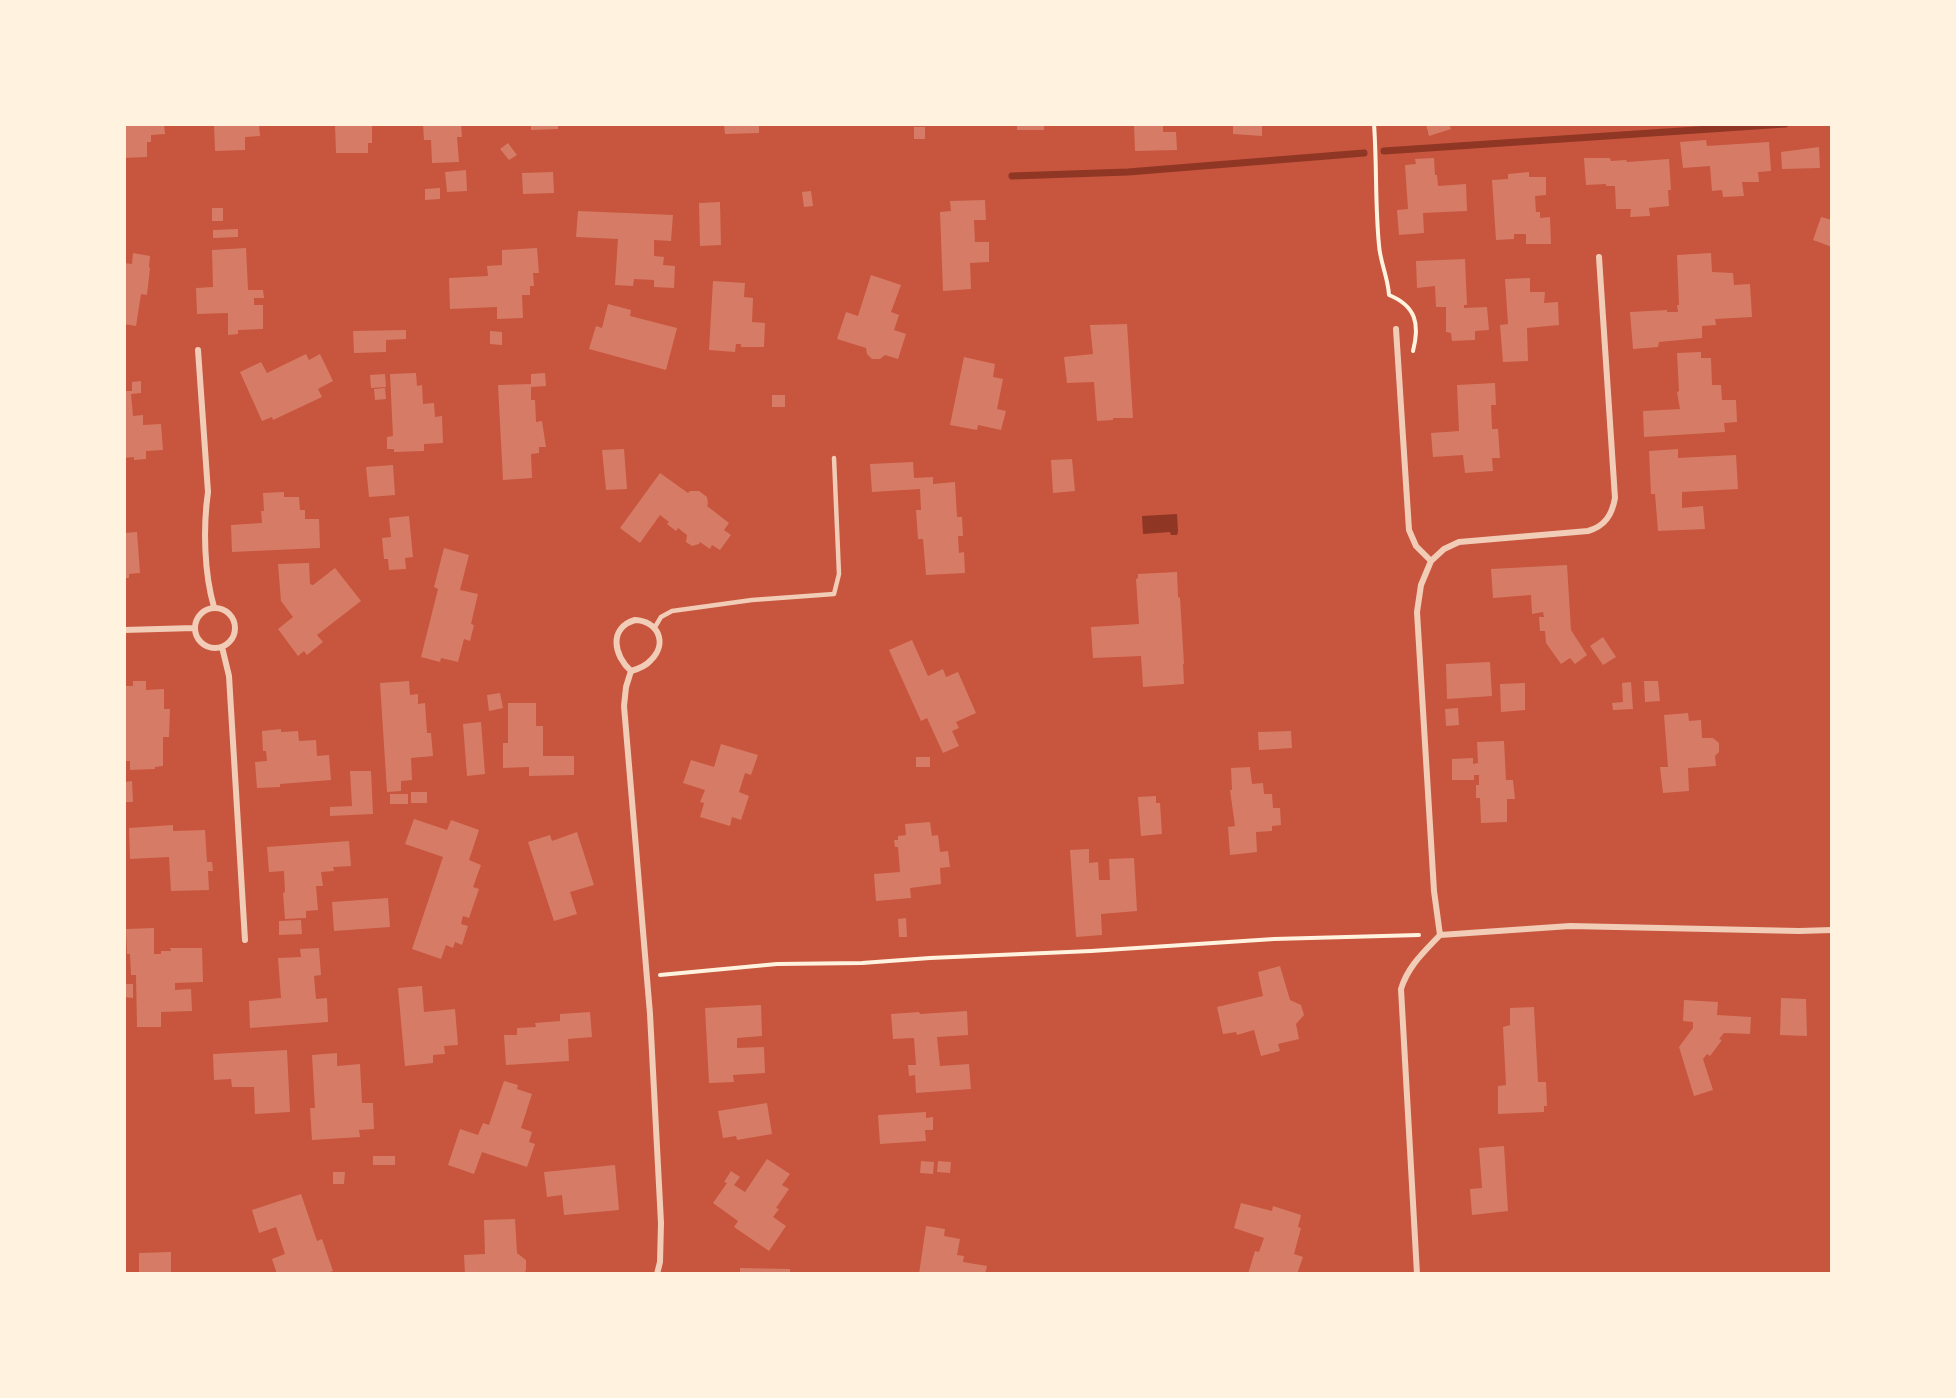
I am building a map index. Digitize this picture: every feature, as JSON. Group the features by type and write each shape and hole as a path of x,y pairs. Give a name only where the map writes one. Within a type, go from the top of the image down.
{"street":[{"path":"1440,935 1434,891 1416,612 1421,585 1431,561 1444,549 1459,542 1588,531 1605,522 1612,511 1615,498 1599,257"},
{"path":"1396,328 1409,530 1416,546 1431,561"},
{"path":"198,350 208,492 205,513 207,563 214,607"},
{"path":"214,607 230,614 235,625 233,637 222,647 217,648 206,646 197,637 194,628 197,617 214,607"},
{"path":"635,620 642,621 655,627 660,636 657,652 641,668 631,671 625,666 618,653 617,638 627,623 635,620"},
{"path":"124,630 194,628"},
{"path":"222,647 229,676 245,940"},
{"path":"631,671 624,706 647,976 661,1223 660,1262 657,1274"},
{"path":"1417,1274 1401,990 1405,975 1440,935 1570,926 1832,930"}],"lane":[{"path":"655,627 661,617 672,611 752,600 834,594 839,574 834,458"}],"path":[{"path":"1374,124 1375,186 1381,261 1387,276 1389,295 1412,311 1417,329 1413,352 1400,376"},
{"path":"647,976 777,964 862,963 1274,939 1440,935"}],"shaded area":[{"path":"1177,514 1177,535 1171,535 1170,532 1143,534 1142,516"}],"building":[{"path":"124,124 164,124 165,134 151,135 151,142 147,142 147,157 124,158"},
{"path":"214,124 259,124 260,136 245,137 245,150 215,151"},
{"path":"335,124 372,124 372,143 368,143 368,153 336,153"},
{"path":"423,124 461,124 462,137 457,137 459,162 432,163 431,140 424,140"},
{"path":"531,124 558,124 558,129 531,130"},
{"path":"724,124 759,124 759,133 725,134"},
{"path":"1017,124 1044,124 1044,130 1017,130"},
{"path":"1134,124 1163,124 1163,132 1176,132 1177,150 1135,151"},
{"path":"1233,124 1262,124 1262,136 1233,134"},
{"path":"1426,124 1449,124 1451,129 1429,136"},
{"path":"914,127 925,127 925,139 914,139"},
{"path":"1706,140 1707,146 1769,142 1771,171 1758,172 1759,182 1742,182 1744,196 1723,197 1722,190 1712,191 1710,166 1683,168 1680,142"},
{"path":"508,143 517,155 509,160 500,149"},
{"path":"1819,147 1820,168 1782,169 1781,152"},
{"path":"1434,158 1438,186 1466,184 1467,211 1423,213 1424,233 1399,235 1397,210 1408,209 1405,165 1416,164 1415,159"},
{"path":"1584,158 1610,158 1611,161 1626,160 1627,162 1669,159 1671,190 1668,190 1669,206 1649,208 1650,216 1630,217 1631,209 1616,209 1615,186 1586,185"},
{"path":"466,170 467,191 447,192 445,172"},
{"path":"553,172 554,193 523,194 522,173"},
{"path":"1529,172 1529,177 1546,177 1546,195 1535,196 1536,212 1540,212 1540,218 1550,217 1551,244 1526,244 1526,234 1514,234 1514,239 1496,240 1492,180 1508,179 1508,174"},
{"path":"440,188 440,199 425,200 425,189"},
{"path":"811,191 813,206 804,207 802,192"},
{"path":"985,200 986,220 974,220 975,242 989,242 989,262 970,263 971,289 943,291 940,212 951,211 950,201"},
{"path":"720,202 721,245 700,246 699,203"},
{"path":"212,208 223,208 223,221 212,221"},
{"path":"578,211 673,215 671,241 654,240 654,256 664,257 663,265 675,266 674,288 654,287 654,280 634,279 633,286 615,285 618,239 576,237"},
{"path":"1821,217 1832,220 1832,247 1813,240"},
{"path":"238,229 238,237 213,238 213,230"},
{"path":"246,248 248,290 263,290 264,298 254,298 254,305 263,305 263,329 238,330 238,334 228,335 228,313 197,314 196,288 213,287 212,250"},
{"path":"537,248 539,273 533,273 534,286 530,286 530,295 522,295 523,318 497,319 497,307 450,309 449,278 488,276 487,266 502,265 502,250"},
{"path":"133,253 150,256 147,295 141,294 136,326 124,324 124,263 132,264"},
{"path":"1711,253 1712,272 1733,273 1734,285 1750,284 1752,317 1715,319 1716,325 1702,326 1702,338 1659,342 1658,347 1633,349 1630,312 1667,310 1667,312 1678,312 1677,255"},
{"path":"1465,259 1467,305 1464,305 1464,308 1487,307 1489,330 1475,331 1475,340 1452,341 1451,333 1446,332 1446,307 1436,307 1435,286 1417,288 1416,261"},
{"path":"871,275 901,285 891,312 899,315 894,330 906,334 898,359 885,355 880,359 872,359 867,354 866,348 837,339 846,312 858,316"},
{"path":"1530,278 1530,292 1545,292 1544,303 1558,302 1559,325 1527,328 1528,361 1503,362 1500,325 1508,324 1505,279"},
{"path":"713,281 745,283 744,297 753,298 752,322 765,323 764,347 741,347 741,344 736,344 735,352 709,350"},
{"path":"608,304 631,310 630,316 677,328 666,370 589,349 596,326 602,328"},
{"path":"1127,324 1133,418 1097,421 1094,382 1067,383 1064,357 1093,354 1090,325"},
{"path":"406,330 406,339 386,340 386,352 354,353 353,331"},
{"path":"490,331 502,332 502,345 490,344"},
{"path":"1701,352 1701,358 1711,358 1712,385 1721,385 1722,400 1736,400 1737,422 1724,423 1725,432 1644,437 1643,411 1680,409 1677,392 1679,391 1677,353"},
{"path":"306,354 309,360 320,354 333,381 318,389 322,397 273,420 272,417 262,421 240,372 261,362 267,373"},
{"path":"964,357 995,364 993,377 1003,379 997,409 1006,411 1001,430 978,425 977,430 950,425"},
{"path":"416,373 417,386 422,385 423,404 434,403 435,417 442,416 443,443 424,444 424,451 394,452 394,449 387,449 387,437 393,436 390,374"},
{"path":"545,373 546,386 531,387 531,400 535,400 536,422 542,421 546,447 539,447 539,453 531,454 532,478 503,480 498,385 531,384 531,374"},
{"path":"385,374 386,387 371,388 370,375"},
{"path":"141,381 141,393 131,394 133,416 143,415 143,425 161,424 163,450 146,451 146,459 134,460 134,457 124,458 124,391 132,391 132,382"},
{"path":"1495,383 1496,405 1491,405 1492,429 1498,429 1500,458 1492,458 1493,471 1465,473 1463,455 1433,457 1431,433 1459,431 1457,385"},
{"path":"385,388 386,399 375,400 374,389"},
{"path":"772,395 785,395 785,407 772,407"},
{"path":"624,449 627,489 606,490 602,450"},
{"path":"1678,449 1678,458 1736,455 1738,489 1682,492 1682,508 1703,506 1705,529 1658,531 1655,494 1651,494 1649,451"},
{"path":"1072,459 1075,491 1053,493 1051,460"},
{"path":"913,462 914,478 933,477 933,484 955,482 957,517 962,517 963,536 958,536 959,553 964,552 965,573 926,575 923,539 918,539 916,510 921,510 920,489 872,492 870,464"},
{"path":"393,465 395,495 369,497 366,467"},
{"path":"660,473 688,493 699,491 707,497 707,506 729,523 724,530 731,535 720,550 712,545 710,549 700,542 692,546 686,542 687,535 678,528 676,531 660,515 640,543 620,528"},
{"path":"284,492 284,497 299,497 300,510 305,510 305,519 319,519 320,548 232,552 231,525 262,523 263,493"},
{"path":"409,516 413,557 405,558 406,569 389,570 388,559 384,559 382,538 391,537 389,518"},
{"path":"137,532 140,573 129,574 129,578 124,578 124,533"},
{"path":"444,548 469,555 460,590 478,594 471,624 474,625 470,641 464,639 458,662 441,658 440,662 421,657 438,589 434,587"},
{"path":"309,563 310,584 313,585 335,568 361,601 317,635 323,642 307,655 304,651 298,656 278,629 293,617 281,601 278,564"},
{"path":"1567,565 1571,630 1587,655 1575,664 1570,658 1561,664 1546,643 1545,631 1540,631 1539,617 1544,617 1543,612 1532,614 1531,595 1493,598 1491,569"},
{"path":"1177,572 1184,684 1143,687 1141,656 1093,658 1091,627 1139,624 1136,579 1138,574"},
{"path":"1603,637 1616,657 1603,665 1590,646"},
{"path":"912,640 928,676 943,669 946,677 958,672 976,713 956,722 959,728 952,731 959,746 943,753 927,718 921,721 889,650"},
{"path":"1490,662 1492,696 1447,699 1446,664"},
{"path":"133,681 146,681 146,690 164,689 164,709 170,709 169,737 163,737 163,766 155,767 155,769 130,770 130,761 124,761 124,686 133,686"},
{"path":"409,681 410,695 418,694 418,704 425,703 427,733 431,733 433,756 411,758 412,780 401,781 401,791 387,792 380,683"},
{"path":"1644,681 1658,681 1660,701 1645,702"},
{"path":"1631,682 1633,709 1613,710 1612,703 1623,702 1622,683"},
{"path":"1525,683 1525,710 1501,712 1500,684"},
{"path":"500,693 503,708 489,711 487,695"},
{"path":"508,703 536,703 536,726 543,726 543,756 574,756 574,775 529,776 529,767 503,768 503,743 508,743"},
{"path":"1458,708 1459,725 1446,726 1445,709"},
{"path":"1688,713 1689,721 1701,720 1702,738 1713,738 1719,743 1719,752 1715,756 1716,766 1688,768 1689,791 1663,793 1660,767 1668,767 1664,715"},
{"path":"481,722 485,774 467,776 463,724"},
{"path":"281,729 281,732 298,731 299,741 316,740 317,756 329,755 331,780 257,788 255,762 267,761 266,751 263,751 262,731"},
{"path":"1291,731 1292,748 1259,750 1258,732"},
{"path":"1504,741 1506,780 1513,780 1515,799 1507,799 1507,822 1481,823 1480,798 1476,798 1479,775 1474,775 1474,780 1452,780 1452,759 1473,758 1473,764 1478,763 1477,742"},
{"path":"721,744 758,755 751,775 745,773 739,792 749,796 741,820 732,817 730,826 700,817 704,803 700,802 705,790 683,783 691,760 714,767"},
{"path":"916,757 930,757 930,767 916,767"},
{"path":"1250,767 1252,784 1263,783 1264,794 1272,794 1273,808 1280,808 1281,825 1272,826 1272,831 1256,832 1257,852 1230,855 1228,827 1235,826 1230,790 1232,790 1231,768"},
{"path":"350,771 371,771 373,814 330,816 330,807 352,806"},
{"path":"132,781 133,802 124,802 124,782"},
{"path":"411,792 427,792 427,803 411,803"},
{"path":"390,794 408,794 408,804 390,804"},
{"path":"1156,796 1156,803 1160,803 1162,834 1141,836 1138,797"},
{"path":"414,819 447,830 451,820 479,830 469,860 481,865 473,887 479,889 469,918 463,916 461,924 468,926 462,945 455,942 453,948 446,945 441,959 412,949 443,857 405,844"},
{"path":"930,822 932,836 938,835 940,852 948,851 950,867 940,868 941,884 910,888 911,898 876,901 874,874 900,872 898,847 895,847 894,840 898,840 898,836 906,835 905,824"},
{"path":"173,825 173,831 205,830 207,862 212,862 213,871 208,871 209,890 171,891 169,857 130,859 129,828"},
{"path":"577,832 594,885 570,892 577,914 554,921 528,842 550,835 552,841"},
{"path":"349,841 351,866 333,867 334,871 321,872 323,886 316,886 318,910 306,911 306,918 285,919 284,871 269,872 267,847"},
{"path":"1089,849 1089,863 1098,862 1099,880 1110,880 1109,859 1134,858 1137,911 1101,914 1102,935 1076,937 1070,850"},
{"path":"388,898 390,927 334,931 332,902"},
{"path":"906,918 907,937 899,937 898,919"},
{"path":"301,920 302,934 279,935 279,921"},
{"path":"154,928 154,954 171,951 170,948 202,948 203,982 175,983 175,990 191,989 192,1011 161,1012 161,1027 137,1027 136,975 131,975 126,929"},
{"path":"319,948 321,975 314,976 316,999 327,998 328,1022 250,1028 249,1001 281,998 278,958 301,957 300,949"},
{"path":"1280,966 1290,1000 1301,1005 1304,1015 1296,1024 1299,1039 1278,1044 1280,1051 1261,1056 1254,1030 1237,1035 1236,1032 1223,1034 1217,1007 1263,996 1258,972"},
{"path":"124,984 133,984 133,998 124,997"},
{"path":"422,986 424,1012 455,1009 458,1045 444,1046 445,1054 433,1055 433,1063 405,1066 398,988"},
{"path":"1781,998 1806,999 1807,1036 1780,1035"},
{"path":"1684,1000 1718,1002 1717,1015 1751,1017 1750,1034 1724,1033 1719,1039 1722,1040 1710,1056 1707,1054 1703,1059 1713,1090 1694,1096 1679,1047 1693,1028 1693,1022 1683,1021"},
{"path":"761,1005 762,1036 737,1038 737,1048 764,1047 765,1073 733,1075 734,1082 709,1083 705,1008"},
{"path":"1534,1007 1538,1082 1546,1082 1547,1106 1544,1106 1544,1112 1498,1114 1498,1086 1506,1085 1503,1027 1510,1025 1510,1008"},
{"path":"967,1011 968,1035 937,1037 940,1066 969,1064 971,1089 916,1093 915,1075 909,1076 908,1065 916,1065 914,1038 893,1039 891,1014"},
{"path":"590,1012 592,1037 568,1039 569,1061 506,1065 504,1035 517,1035 517,1028 536,1027 535,1023 560,1021 560,1014"},
{"path":"287,1050 290,1112 255,1114 254,1087 232,1087 231,1079 214,1080 213,1054"},
{"path":"337,1053 337,1066 360,1064 362,1103 373,1103 374,1129 359,1130 360,1137 312,1140 310,1108 315,1108 312,1055"},
{"path":"504,1081 518,1085 517,1089 532,1094 521,1128 532,1132 529,1142 535,1144 527,1167 482,1152 474,1174 448,1165 460,1129 478,1135 483,1123 489,1125"},
{"path":"767,1103 772,1134 737,1140 736,1136 723,1138 718,1111"},
{"path":"926,1112 926,1118 933,1117 933,1130 925,1130 926,1141 880,1144 878,1115"},
{"path":"1504,1146 1508,1211 1472,1215 1470,1189 1482,1188 1479,1148"},
{"path":"373,1156 395,1156 395,1165 373,1165"},
{"path":"767,1159 790,1174 782,1185 789,1189 776,1208 779,1209 773,1217 786,1226 769,1251 734,1227 738,1221 713,1203 727,1183 724,1182 731,1171 740,1177 734,1185 745,1192"},
{"path":"921,1161 934,1162 933,1174 920,1173"},
{"path":"938,1161 951,1162 950,1173 937,1172"},
{"path":"615,1165 619,1210 564,1215 562,1195 547,1197 544,1172"},
{"path":"333,1172 345,1172 344,1184 333,1184"},
{"path":"301,1194 317,1241 322,1239 333,1271 324,1274 277,1274 272,1259 285,1254 276,1227 259,1233 252,1210"},
{"path":"1241,1203 1272,1211 1273,1206 1301,1215 1298,1227 1301,1228 1294,1254 1303,1257 1297,1274 1248,1274 1255,1251 1259,1252 1264,1238 1234,1228"},
{"path":"515,1219 517,1253 526,1260 524,1274 465,1274 464,1255 485,1254 484,1220"},
{"path":"926,1226 945,1229 944,1236 960,1239 957,1255 964,1256 963,1262 987,1266 985,1274 919,1274"},
{"path":"171,1252 171,1274 139,1274 139,1253"},
{"path":"740,1268 790,1269 790,1274 740,1274"}],"waterway":[{"path":"1384,151 1785,124"},
{"path":"1012,176 1128,172 1364,153"}]}
